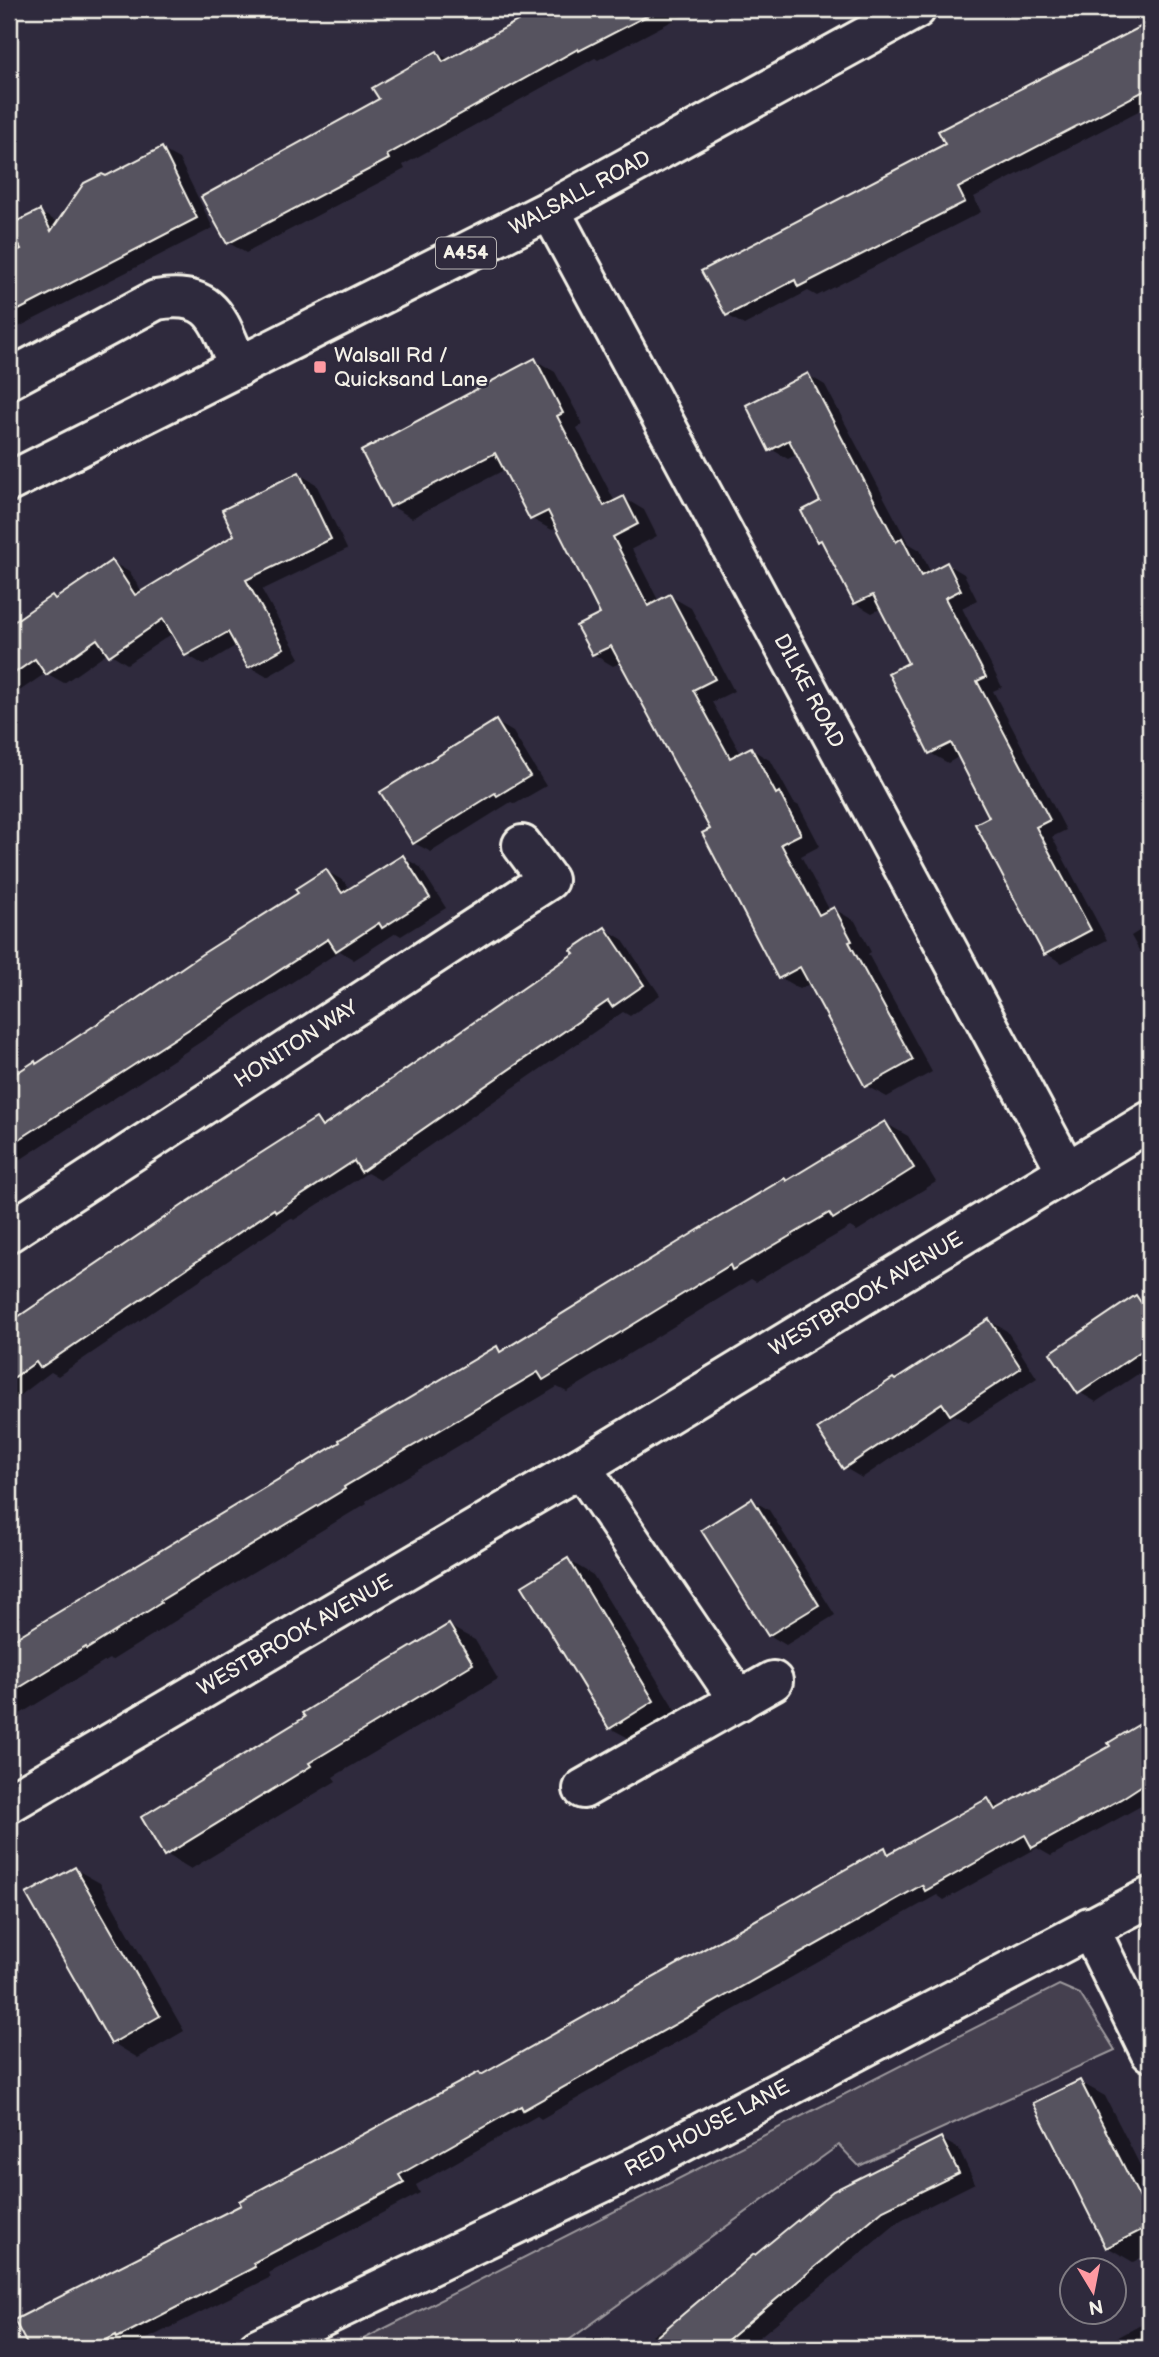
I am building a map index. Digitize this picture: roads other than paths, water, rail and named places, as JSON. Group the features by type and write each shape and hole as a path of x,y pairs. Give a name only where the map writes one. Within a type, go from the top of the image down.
{"street":[{"name":"WALSALL ROAD","path":"9,482 550,210 916,9"},
{"name":"DILKE ROAD","path":"550,210 1067,1172"},
{"path":"9,379 156,300 176,296 196,300 213,312 239,367"},
{"name":"HONITON WAY","path":"9,1232 548,880 522,845"},
{"name":"WESTBROOK AVENUE","path":"9,1803 581,1466 1150,1121"},
{"path":"581,1466 739,1701"},
{"path":"583,1789 774,1681"},
{"name":"RED HOUSE LANE","path":"258,2348 639,2165 1150,1897"},
{"path":"1089,1927 1150,2052"}],"place":[{"name":"Walsall Rd / Quicksand Lane","path":"320,367"}]}
